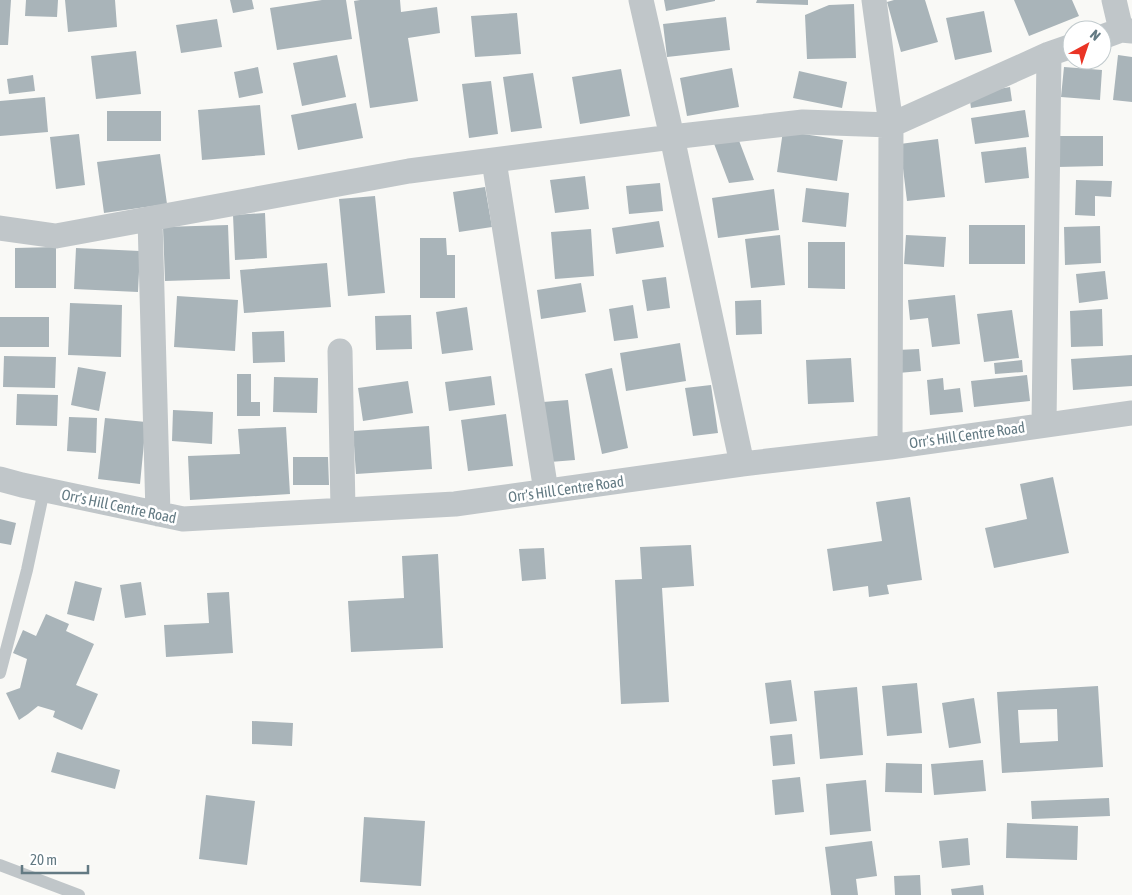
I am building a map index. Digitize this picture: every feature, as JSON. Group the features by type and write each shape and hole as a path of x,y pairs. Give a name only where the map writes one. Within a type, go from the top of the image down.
{"street":[{"path":"641,0 742,464"},
{"path":"874,0 891,125 890,447"},
{"path":"1114,0 1118,32"},
{"path":"0,228 56,236 409,171 803,122 891,125 1061,50 1044,424"},
{"path":"494,161 546,491"},
{"path":"150,219 158,514"},
{"path":"340,350 343,510"},
{"name":"Orr's Hill Centre Road","path":"0,479 183,519 455,504 1132,413"}],"lane":[{"path":"0,673 28,570 44,490"},
{"path":"0,866 79,895"}],"building":[{"path":"0,0 11,0 8,45 0,45"},
{"path":"26,0 58,0 57,17 25,16"},
{"path":"65,0 115,0 117,27 68,32"},
{"path":"230,0 252,0 254,9 233,13"},
{"path":"322,0 346,0 352,39 277,50 270,8"},
{"path":"400,0 401,12 437,7 440,33 408,38 418,101 370,108 354,1"},
{"path":"664,0 715,0 715,1 666,11"},
{"path":"757,0 808,0 808,5 756,3"},
{"path":"894,0 925,0 938,42 901,52 887,2"},
{"path":"1014,0 1072,0 1079,16 1069,20 1062,20 1062,23 1029,36"},
{"path":"854,4 856,58 807,59 805,15 829,5"},
{"path":"984,11 992,52 955,60 946,18"},
{"path":"517,13 521,54 475,57 471,16"},
{"path":"726,17 730,50 667,57 663,24"},
{"path":"217,19 222,47 181,53 176,25"},
{"path":"136,51 141,94 96,99 91,56"},
{"path":"337,55 346,97 302,106 293,63"},
{"path":"1118,55 1132,57 1132,102 1113,100"},
{"path":"258,67 263,93 239,98 234,72"},
{"path":"732,68 739,107 687,116 680,78"},
{"path":"621,69 630,116 580,124 572,77"},
{"path":"1064,70 1102,70 1100,100 1061,97"},
{"path":"799,71 847,82 842,108 793,98"},
{"path":"533,73 542,128 511,132 503,77"},
{"path":"33,75 35,91 9,94 7,79"},
{"path":"491,81 498,134 469,138 462,84"},
{"path":"1010,87 1012,101 971,108 969,94"},
{"path":"45,97 48,132 0,136 0,101"},
{"path":"356,103 363,138 298,150 291,115"},
{"path":"260,105 265,155 202,160 198,110"},
{"path":"1025,110 1029,137 975,144 971,118"},
{"path":"107,111 161,111 161,141 107,141"},
{"path":"783,131 843,140 837,181 777,172"},
{"path":"79,134 85,185 56,189 50,137"},
{"path":"1057,136 1103,136 1103,166 1057,167"},
{"path":"738,138 754,180 729,183 713,141"},
{"path":"938,139 945,197 907,201 900,144"},
{"path":"1026,147 1029,178 985,183 981,152"},
{"path":"160,154 167,204 104,213 97,162"},
{"path":"585,176 589,209 555,213 550,180"},
{"path":"1076,180 1112,181 1111,197 1095,196 1095,216 1075,215"},
{"path":"660,183 663,211 629,214 626,186"},
{"path":"485,187 492,227 459,232 453,192"},
{"path":"806,188 849,193 846,227 802,222"},
{"path":"774,189 779,230 718,238 712,198"},
{"path":"375,196 385,293 348,296 339,199"},
{"path":"265,213 267,258 235,260 233,215"},
{"path":"659,221 664,247 616,254 612,228"},
{"path":"228,225 230,279 165,281 163,227"},
{"path":"969,225 1025,225 1025,264 969,264"},
{"path":"1100,226 1101,263 1065,265 1064,227"},
{"path":"591,229 594,276 555,279 551,232"},
{"path":"780,235 785,285 751,288 745,239"},
{"path":"906,235 946,237 944,267 904,264"},
{"path":"420,238 446,238 447,255 455,255 455,298 420,298"},
{"path":"808,242 845,242 845,289 808,288"},
{"path":"56,247 56,288 15,288 15,248"},
{"path":"76,248 140,251 138,292 74,289"},
{"path":"327,263 331,307 244,313 240,270"},
{"path":"1105,271 1108,299 1079,303 1076,274"},
{"path":"666,277 670,308 647,311 642,280"},
{"path":"581,283 586,312 541,319 537,290"},
{"path":"955,295 960,344 932,347 928,318 910,320 908,300"},
{"path":"177,296 238,300 235,351 174,347"},
{"path":"761,300 762,334 736,335 735,301"},
{"path":"70,303 122,305 121,357 68,355"},
{"path":"633,305 638,338 614,341 609,309"},
{"path":"467,307 473,350 442,354 436,312"},
{"path":"1102,309 1103,346 1071,347 1070,311"},
{"path":"1012,310 1019,358 984,362 977,314"},
{"path":"411,315 412,349 376,350 375,316"},
{"path":"0,317 49,317 49,347 0,347"},
{"path":"284,331 285,362 253,363 252,332"},
{"path":"680,343 686,381 626,391 620,353"},
{"path":"919,349 921,371 898,373 897,350"},
{"path":"1132,355 1132,386 1073,390 1071,359"},
{"path":"4,356 56,357 55,388 3,387"},
{"path":"851,358 854,402 808,404 806,360"},
{"path":"1022,360 1023,372 995,374 994,363"},
{"path":"78,367 106,372 99,411 71,405"},
{"path":"612,368 628,448 602,454 585,374"},
{"path":"237,374 251,374 251,402 260,402 260,416 237,416"},
{"path":"1027,375 1030,401 974,407 971,381"},
{"path":"491,376 495,405 449,411 445,382"},
{"path":"274,377 318,378 317,413 273,412"},
{"path":"943,378 944,390 960,388 963,412 930,415 927,380"},
{"path":"408,381 413,413 363,421 358,388"},
{"path":"711,385 718,433 693,436 685,388"},
{"path":"17,394 58,395 57,426 16,425"},
{"path":"568,400 575,460 550,462 543,402"},
{"path":"173,410 213,412 212,444 172,441"},
{"path":"506,414 513,466 468,471 461,420"},
{"path":"69,417 97,418 96,453 67,451"},
{"path":"105,418 146,422 140,484 98,479"},
{"path":"429,426 432,469 356,474 353,431"},
{"path":"286,427 290,494 190,500 188,456 240,454 238,429"},
{"path":"293,457 328,457 329,485 293,485"},
{"path":"1053,477 1069,553 994,568 985,528 1027,519 1020,484"},
{"path":"910,497 922,580 887,585 889,594 869,597 868,586 833,591 827,549 882,541 876,502"},
{"path":"0,519 16,523 11,545 0,543"},
{"path":"691,545 694,586 662,588 669,702 621,704 615,580 642,579 640,547"},
{"path":"544,548 546,579 522,581 519,549"},
{"path":"438,554 443,648 351,652 348,601 404,598 402,556"},
{"path":"75,581 102,588 94,621 67,614"},
{"path":"141,582 146,615 125,618 120,585"},
{"path":"229,592 233,653 166,657 164,625 209,623 207,593"},
{"path":"46,614 69,624 66,631 94,644 76,685 98,694 82,730 53,717 55,711 38,706 19,720 6,693 20,688 27,659 13,653 23,630 36,636"},
{"path":"791,680 797,721 770,724 765,683"},
{"path":"917,683 922,733 887,736 882,686"},
{"path":"1098,686 1103,767 1002,773 997,692","holes":["1057,709 1058,741 1020,743 1018,710"]},
{"path":"857,687 863,755 820,759 814,691"},
{"path":"974,698 981,743 949,748 942,703"},
{"path":"252,721 293,723 292,746 252,744"},
{"path":"792,734 795,764 773,766 770,736"},
{"path":"57,752 120,770 115,789 51,772"},
{"path":"983,760 986,791 934,795 931,764"},
{"path":"886,763 922,764 922,793 885,792"},
{"path":"800,777 804,812 775,815 772,780"},
{"path":"866,780 871,831 830,835 826,784"},
{"path":"206,795 255,801 247,865 199,859"},
{"path":"1109,798 1110,816 1032,819 1031,801"},
{"path":"364,817 425,821 421,886 360,882"},
{"path":"1007,823 1078,826 1077,860 1006,858"},
{"path":"968,838 970,865 942,868 939,841"},
{"path":"872,841 877,876 856,879 858,895 831,895 825,847"},
{"path":"920,875 921,895 895,895 894,876"},
{"path":"983,885 984,895 952,895 951,889"}]}
